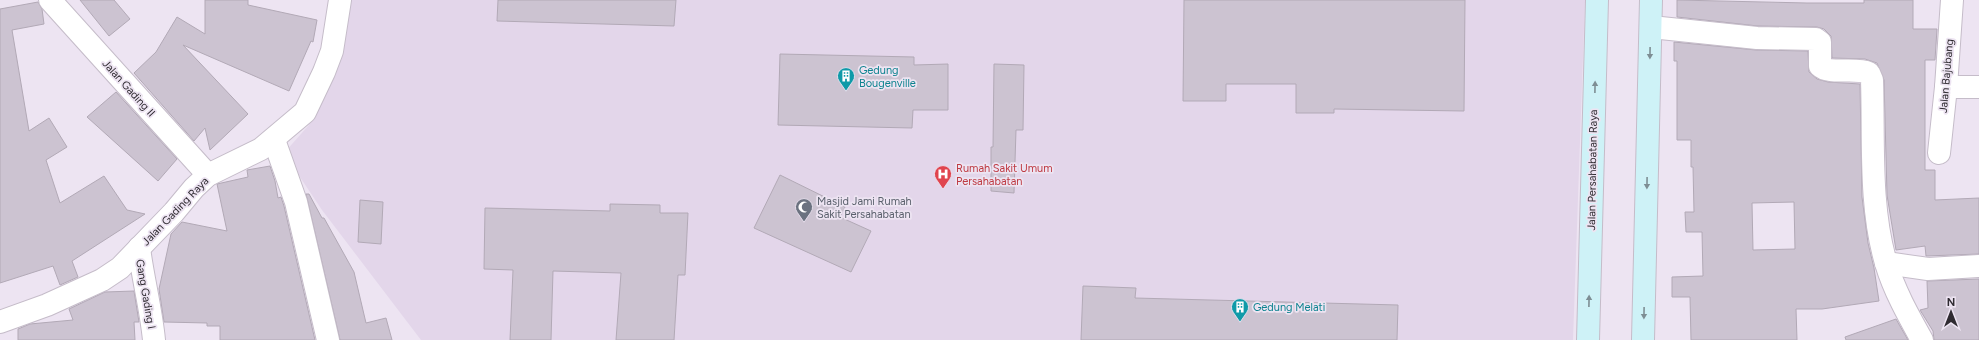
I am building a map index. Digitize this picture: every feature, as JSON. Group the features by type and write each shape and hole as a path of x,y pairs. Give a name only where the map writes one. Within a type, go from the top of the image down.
{"street":[{"name":"Jalan Gading II","path":"50,0 208,175"},
{"name":"Jalan Gading Raya","path":"0,322 48,305 102,280 120,268 174,212 194,188 208,175 261,149 274,140 305,112 319,84 332,51 340,0"},
{"name":"Jalan Persahabatan Raya","path":"1588,340 1597,0"},
{"path":"1643,340 1651,0"},
{"name":"Jalan Bajubang","path":"1939,153 1946,87 1952,0"},
{"path":"1651,27 1757,38 1819,39 1820,66 1822,68 1828,70 1862,70 1869,73 1872,80 1875,200 1880,238 1886,263 1905,310 1922,340"},
{"path":"1946,87 1979,87"},
{"path":"274,140 296,202 328,340"},
{"name":"Gang Gading I","path":"139,248 143,281 152,316 154,340"},
{"path":"1886,263 1928,269 1979,266"}],"shaded area":[{"name":"Rumah Sakit Umum Persahabatan","path":"350,0 1585,0 1573,340 421,340 322,210 284,153 309,125 348,16"}],"building":[{"path":"80,0 114,0 130,19 109,36"},
{"path":"205,0 248,0 248,5 317,20 313,42 311,41 289,91 183,45 248,114 210,150 205,128 194,141 134,73 156,52 177,17 205,34"},
{"path":"498,0 676,0 674,26 497,21"},
{"path":"1184,0 1465,0 1464,111 1334,109 1334,113 1296,113 1296,84 1226,84 1226,101 1183,101"},
{"path":"1677,0 1864,3 1864,0 1913,0 1913,29 1937,29 1935,60 1925,60 1925,170 1935,170 1935,200 1979,198 1979,254 1926,256 1925,246 1896,250 1887,195 1884,80 1877,63 1865,59 1832,58 1831,36 1824,29 1817,27 1758,26 1677,17"},
{"path":"38,2 42,9 44,24 12,30 29,131 49,118 67,147 46,160 60,203 104,176 127,210 145,214 72,261 78,277 60,285 53,266 0,283 0,9"},
{"path":"1674,42 1756,50 1808,51 1809,72 1817,79 1828,82 1860,84 1862,197 1868,243 1874,268 1879,301 1822,309 1796,309 1797,340 1691,340 1690,297 1672,297 1672,277 1703,276 1702,232 1686,232 1685,212 1694,212 1693,167 1691,167 1691,140 1677,140 1677,61 1674,61","holes":["1794,202 1795,249 1753,250 1752,203"]},
{"name":"Gedung Bougenville","path":"780,54 914,57 914,65 948,64 948,110 913,110 912,128 778,125"},
{"path":"994,64 1024,65 1023,130 1016,130 1014,193 991,191"},
{"path":"116,92 177,159 158,181 87,117"},
{"path":"270,166 275,181 278,198 281,197 284,206 315,340 220,340 220,326 207,326 207,323 164,322 159,289 171,234 182,222 227,231 217,184 248,177 247,170"},
{"name":"Masjid Jami Rumah Sakit Persahabatan","path":"780,175 845,207 840,217 871,231 851,272 754,228"},
{"path":"306,194 309,194 322,218 324,218 354,272 366,323 386,318 392,340 340,340"},
{"path":"360,200 383,202 381,244 358,242"},
{"path":"610,204 660,205 660,213 688,213 685,275 678,275 674,340 616,340 621,273 553,271 551,340 510,340 513,270 484,269 485,208 610,211"},
{"path":"1979,279 1979,340 1934,340 1933,331 1920,310 1928,308 1927,281"},
{"name":"Gedung Melati","path":"1083,286 1136,288 1135,298 1398,305 1397,340 1081,340"},
{"path":"134,291 139,322 134,322 135,340 18,340 18,329 30,324 73,320 69,309 105,292"},
{"path":"1896,319 1908,340 1846,340 1845,337"}],"place":[{"name":"Gedung Bougenville","path":"846,91"},
{"name":"Rumah Sakit Umum Persahabatan","path":"943,189"},
{"name":"Masjid Jami Rumah Sakit Persahabatan","path":"804,222"},
{"name":"Gedung Melati","path":"1240,322"}]}
